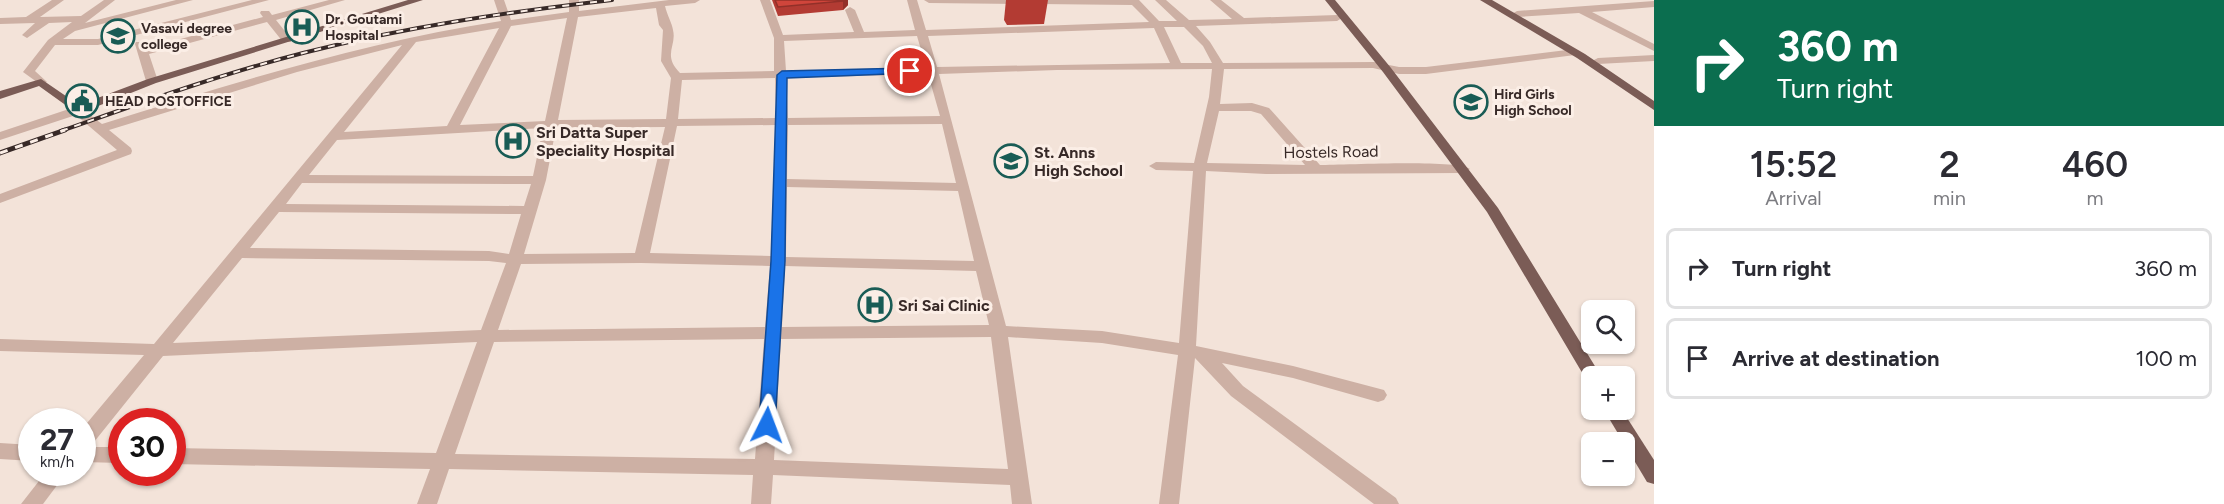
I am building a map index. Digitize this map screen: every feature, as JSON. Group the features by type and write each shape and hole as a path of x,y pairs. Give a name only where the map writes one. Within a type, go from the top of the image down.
{"main road":[{"path":"1330,0 1385,68 1493,211 1587,366"},
{"path":"1485,0 1575,52 1654,106"},
{"path":"1492,0 1598,61 1654,100"},
{"path":"0,95 41,82 78,110 153,81 411,1"},
{"path":"1619,420 1654,476"}],"street":[{"path":"29,20 59,0"},
{"path":"41,82 29,72 52,42 109,0 123,16 144,52 153,81"},
{"path":"69,30 176,1 188,0"},
{"path":"144,52 340,0"},
{"path":"452,129 507,23 499,0"},
{"path":"99,129 271,75 412,40 507,23 574,7 660,4 695,0"},
{"path":"761,504 778,261 782,122 779,38 765,0"},
{"path":"912,0 947,120 999,331 1022,504"},
{"path":"929,0 1161,1 1209,47 1218,64 1213,108 1200,167 1194,352 1169,504"},
{"path":"1215,0 1242,22"},
{"path":"52,42 98,42 258,1 287,40"},
{"path":"1134,1 1156,26 1172,50 1176,65"},
{"path":"1517,14 1644,3 1654,10"},
{"path":"660,4 664,25 668,30 664,57 671,72 677,77 1218,64 1374,65 1385,68 1439,69 1575,52"},
{"path":"427,504 515,259 539,180 574,7"},
{"path":"1580,9 1654,48"},
{"path":"850,10 860,34"},
{"path":"779,38 1337,18"},
{"path":"0,28 6,21 84,19"},
{"path":"27,34 46,20"},
{"path":"96,427 412,40"},
{"path":"1598,61 1654,58"},
{"path":"641,258 672,121 677,77"},
{"path":"1213,108 1252,107 1265,111 1315,168"},
{"path":"0,136 78,110 126,152 0,199"},
{"path":"334,136 550,124 947,120"},
{"name":"Hostels Road","path":"1156,165 1244,171 1315,168 1463,169"},
{"path":"298,179 539,180"},
{"path":"780,183 962,187"},
{"path":"274,208 530,210"},
{"path":"238,253 489,256 515,259 641,258 982,266"},
{"path":"0,345 161,350 487,336 999,331 1102,338 1194,352 1293,372 1378,395"},
{"path":"1194,352 1237,391 1389,504"},
{"path":"0,452 18,453"},
{"path":"186,456 765,467 1018,477"},
{"path":"31,504 46,486"}],"building":[{"path":"775,0 845,0 778,7"}],"railway":[{"path":"61,131 272,61 341,44 457,21 612,0"},
{"path":"0,153 65,130"}],"place":[{"name":"Dr. Goutami Hospital","path":"302,27"},
{"name":"Vasavi degree college","path":"118,36"},
{"name":"HEAD POSTOFFICE","path":"82,101"},
{"name":"Hird Girls High School","path":"1471,102"},
{"name":"Sri Datta Super Speciality Hospital","path":"513,141"},
{"name":"St. Anns High School","path":"1011,161"},
{"name":"Sri Sai Clinic","path":"875,305"}],"route":[{"path":"767,425 778,261 782,75 910,71"}]}
